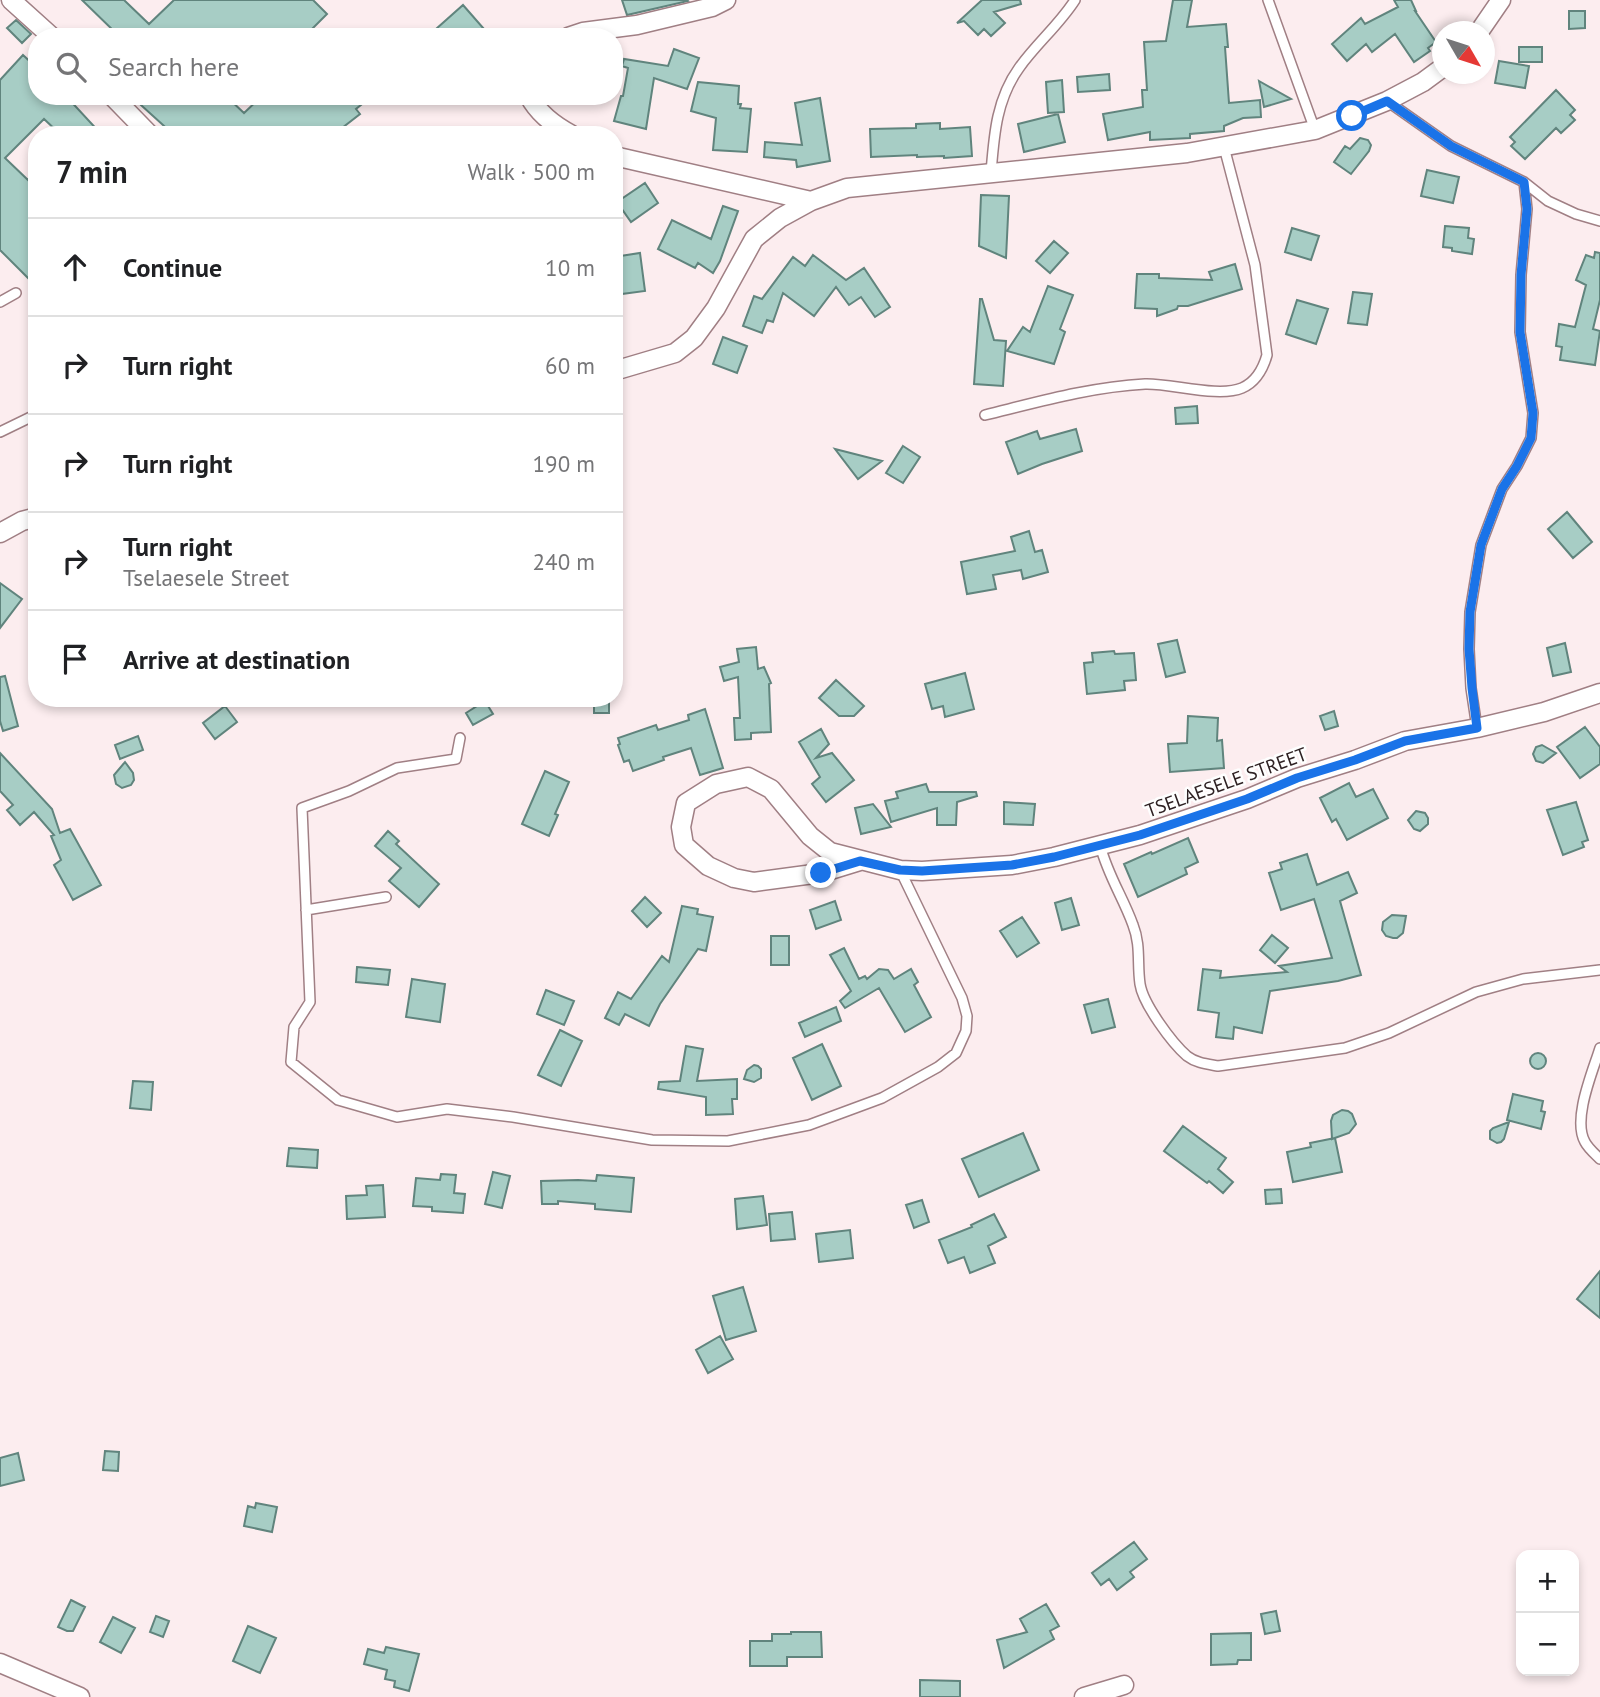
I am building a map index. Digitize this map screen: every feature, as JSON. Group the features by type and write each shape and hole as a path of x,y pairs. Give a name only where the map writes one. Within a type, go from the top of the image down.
{"street":[{"path":"11,0 42,28"},
{"path":"613,28 712,7 726,0"},
{"path":"1487,21 1501,0"},
{"path":"623,368 675,353 694,338 716,308 754,239 780,218 811,201 847,188 1187,153 1315,130 1387,101 1432,76"},
{"path":"121,105 141,126"},
{"path":"533,105 558,126"},
{"path":"623,158 811,201"},
{"path":"0,533 28,519"},
{"name":"TSELAESELE STREET","path":"860,861 810,875 754,882 734,878 708,866 684,845 681,827 686,803 716,784 748,777 771,789 810,836 830,852 900,870 1012,865 1140,835 1405,741 1545,712 1600,693"},
{"path":"0,1663 80,1697"},
{"path":"1084,1697 1124,1685"}],"lane":[{"path":"991,173 1000,103 1018,69 1075,0"},
{"path":"1268,0 1315,130"},
{"path":"1387,101 1451,146 1524,182 1548,201 1600,221"},
{"path":"985,415 1101,388 1148,384 1223,391 1241,388 1255,379 1264,367 1267,355 1255,265 1224,146"},
{"path":"1477,728 1469,649 1470,612 1479,557 1502,489 1531,438 1533,413 1520,332 1521,275 1527,209 1524,182"},
{"path":"0,302 16,293"},
{"path":"0,432 28,418"},
{"path":"460,738 456,759 397,768 349,791 302,808 310,1002 294,1027 291,1062 338,1100 397,1117 447,1109 652,1140 728,1141 809,1125 882,1098 938,1067 956,1053 966,1031 967,1016 962,998 900,870"},
{"path":"1100,845 1105,865 1134,927 1139,944 1140,985 1148,1006 1188,1057 1202,1063 1218,1066 1345,1048 1389,1033 1476,992 1523,979 1600,970"},
{"path":"306,910 386,897"},
{"path":"1600,1048 1586,1092 1581,1132 1585,1143 1600,1159"}],"building":[{"path":"82,0 124,0 149,24 174,0 313,0 327,14 313,28 111,28"},
{"path":"622,0 687,0 688,1 627,15"},
{"path":"982,0 1020,0 1021,4 994,12 1005,23 991,36 984,29 978,35 964,21 957,23"},
{"path":"1173,0 1192,0 1187,27 1226,24 1229,103 1260,100 1261,117 1243,118 1224,126 1224,131 1190,134 1190,138 1150,140 1150,132 1108,140 1103,114 1143,107 1142,90 1147,90 1144,42 1166,41"},
{"path":"1394,0 1411,0 1432,36 1432,45 1428,48 1430,51 1414,62 1395,34 1372,52 1366,44 1347,61 1332,44 1361,18 1365,24 1398,7"},
{"path":"463,5 483,28 437,28"},
{"path":"1569,11 1585,11 1585,28 1569,29"},
{"path":"16,20 28,31 28,37 22,43 7,28"},
{"path":"1519,47 1542,47 1542,62 1519,62"},
{"path":"674,49 699,58 687,89 654,78 646,129 614,121 618,105 623,105 628,68 623,66 624,59 668,66"},
{"path":"23,55 28,60 28,105 74,105 94,126 51,126 44,119 37,126 28,126 28,135 5,158 28,180 28,278 0,250 0,80"},
{"path":"1499,61 1529,66 1525,88 1495,83"},
{"path":"1109,74 1110,90 1078,92 1077,77"},
{"path":"1062,80 1064,112 1048,113 1046,82"},
{"path":"1259,81 1291,99 1264,107"},
{"path":"698,82 739,86 740,108 751,109 747,152 713,150 716,118 691,111"},
{"path":"1556,90 1575,110 1570,115 1575,120 1561,133 1556,128 1525,159 1511,146 1515,142 1510,137"},
{"path":"820,98 830,161 797,167 796,160 764,157 765,142 802,145 795,103"},
{"path":"141,105 236,105 244,113 252,105 361,105 356,109 360,114 345,126 164,126"},
{"path":"1058,114 1065,142 1024,152 1018,124"},
{"path":"940,123 940,129 970,127 972,156 871,157 870,129 916,128 916,124"},
{"path":"1360,138 1368,140 1371,145 1351,174 1334,162 1345,146 1350,149"},
{"path":"1427,170 1459,177 1453,203 1421,196"},
{"path":"645,183 658,203 631,222 623,211 623,198"},
{"path":"981,195 1009,196 1006,258 979,246"},
{"path":"723,206 738,211 713,273 698,263 695,268 658,249 672,220 711,239"},
{"path":"1445,226 1469,228 1468,238 1474,239 1472,254 1443,247"},
{"path":"1292,228 1319,236 1311,260 1285,252"},
{"path":"1054,241 1068,253 1050,273 1036,261"},
{"path":"1595,252 1600,253 1600,300 1593,329 1600,331 1595,365 1560,360 1562,347 1556,346 1559,324 1575,327 1586,285 1576,280 1586,255 1594,258"},
{"path":"640,253 645,291 623,294 623,256"},
{"path":"813,255 846,280 864,268 890,307 875,317 861,297 849,305 836,287 814,316 783,293 773,322 767,320 762,333 743,326 754,296 762,299 793,257 805,266"},
{"path":"1235,264 1242,289 1188,306 1178,306 1177,309 1157,316 1157,309 1135,308 1137,274 1159,274 1159,278 1212,280 1209,272"},
{"path":"1048,286 1073,295 1060,329 1065,332 1054,364 1007,351 1023,327 1030,332"},
{"path":"1353,292 1372,294 1367,325 1348,323"},
{"path":"980,299 994,340 1006,341 1003,386 974,384"},
{"path":"1297,300 1328,309 1316,344 1286,334"},
{"path":"723,337 747,346 737,373 713,364"},
{"path":"1197,406 1198,423 1176,424 1175,408"},
{"path":"1076,429 1082,451 1018,474 1006,442 1037,431 1040,439"},
{"path":"903,446 920,457 903,483 886,473"},
{"path":"835,449 882,461 858,479"},
{"path":"1567,512 1592,542 1573,558 1548,529"},
{"path":"1029,531 1035,552 1042,550 1048,572 1023,579 1021,570 993,575 996,589 967,594 961,562 1015,551 1011,537"},
{"path":"0,583 22,599 0,628"},
{"path":"1177,640 1185,672 1166,677 1158,644"},
{"path":"1565,643 1571,672 1553,676 1547,648"},
{"path":"756,647 758,669 764,667 771,683 771,732 751,733 751,739 735,740 734,718 740,718 738,677 724,681 720,667 739,662 737,649"},
{"path":"1114,651 1115,654 1134,653 1136,680 1124,681 1125,690 1087,694 1084,663 1093,662 1092,653"},
{"path":"965,673 974,709 945,717 943,706 932,709 925,684"},
{"path":"5,676 18,726 3,731 0,721 0,677"},
{"path":"836,680 864,706 854,716 839,716 819,698"},
{"path":"224,707 237,722 215,739 203,723"},
{"path":"476,707 489,707 493,714 473,725 466,713"},
{"path":"594,707 609,707 609,713 594,713"},
{"path":"705,709 723,768 700,775 691,748 633,771 629,760 624,762 618,738 656,725 658,730 689,720 688,715"},
{"path":"1334,711 1338,726 1325,730 1320,716"},
{"path":"1188,716 1218,718 1217,741 1222,740 1224,768 1170,772 1168,744 1187,743"},
{"path":"1585,727 1600,747 1600,764 1580,778 1557,747"},
{"path":"821,729 829,744 816,758 832,753 854,780 826,802 812,784 820,777 799,742"},
{"path":"138,736 143,750 120,759 115,745"},
{"path":"1542,745 1556,753 1543,763 1536,761 1533,754 1536,747"},
{"path":"0,753 52,809 60,833 70,829 101,885 73,900 54,865 61,860 51,836 54,835 34,812 20,825 7,810 13,805 0,791"},
{"path":"125,762 133,773 134,780 131,785 122,788 116,784 114,775"},
{"path":"545,771 569,782 549,836 522,824"},
{"path":"1349,783 1356,797 1373,789 1388,818 1347,840 1336,819 1332,822 1320,798"},
{"path":"926,784 929,792 976,792 977,796 957,802 956,825 937,825 937,808 891,822 885,801 898,798 896,792"},
{"path":"1004,802 1035,804 1033,825 1004,824"},
{"path":"1576,802 1588,840 1582,842 1584,847 1563,855 1547,810"},
{"path":"873,804 891,827 861,834 855,808"},
{"path":"1416,811 1425,813 1428,818 1428,824 1420,831 1414,829 1408,820"},
{"path":"388,831 399,841 396,844 439,884 419,907 389,881 401,868 375,846"},
{"path":"1188,838 1198,862 1185,868 1187,874 1138,897 1124,864"},
{"path":"1307,854 1317,885 1348,872 1357,893 1340,901 1361,975 1270,991 1262,1033 1234,1027 1233,1039 1216,1037 1219,1013 1198,1010 1203,969 1221,971 1220,978 1287,972 1279,966 1332,958 1314,899 1281,910 1269,873 1282,869 1280,863"},
{"path":"645,897 661,913 647,927 632,911"},
{"path":"1071,898 1079,925 1062,930 1055,903"},
{"path":"835,901 841,920 816,929 810,910"},
{"path":"682,906 698,909 697,914 713,917 706,951 698,949 660,1004 649,1026 625,1014 619,1025 605,1018 618,992 631,999 662,956 669,962"},
{"path":"1392,915 1406,916 1403,933 1397,938 1386,936 1382,930 1383,922"},
{"path":"1022,917 1039,943 1017,957 1000,931"},
{"path":"1272,935 1288,948 1275,963 1260,950"},
{"path":"771,936 789,936 789,965 771,965"},
{"path":"844,948 859,979 865,976 867,979 879,969 888,970 894,979 911,969 918,982 914,985 931,1017 905,1032 879,988 845,1008 840,1001 851,991 830,955"},
{"path":"357,967 390,970 388,985 356,982"},
{"path":"412,979 445,984 440,1022 406,1017"},
{"path":"546,990 574,1001 564,1025 537,1014"},
{"path":"1108,999 1115,1027 1092,1033 1084,1005"},
{"path":"836,1007 841,1021 805,1037 799,1023"},
{"path":"560,1030 582,1041 561,1086 538,1075"},
{"path":"822,1044 841,1086 812,1100 793,1058"},
{"path":"686,1046 703,1049 697,1081 737,1079 737,1099 732,1099 733,1114 706,1115 706,1097 658,1089 659,1082 680,1081"},
{"path":"1535,1053 1541,1053 1546,1061 1544,1067 1535,1069 1530,1064 1530,1058"},
{"path":"754,1065 761,1069 761,1078 754,1082 744,1079 747,1070"},
{"path":"133,1081 153,1082 151,1110 130,1108"},
{"path":"1513,1094 1543,1101 1541,1111 1545,1112 1541,1129 1507,1120"},
{"path":"1342,1110 1352,1114 1356,1124 1349,1133 1332,1139 1333,1115"},
{"path":"1509,1122 1501,1142 1490,1139 1490,1131 1493,1128"},
{"path":"1183,1126 1226,1158 1218,1169 1233,1182 1223,1193 1164,1151"},
{"path":"1023,1133 1039,1170 979,1197 962,1159"},
{"path":"1335,1138 1342,1172 1293,1182 1287,1152 1311,1147 1310,1143"},
{"path":"289,1148 318,1150 317,1168 287,1166"},
{"path":"493,1172 510,1176 502,1208 485,1204"},
{"path":"441,1174 456,1175 454,1193 465,1194 463,1213 432,1211 432,1207 413,1206 416,1178 440,1180"},
{"path":"597,1175 634,1178 631,1212 595,1209 595,1204 558,1201 558,1204 542,1204 541,1181 596,1181"},
{"path":"383,1185 385,1217 347,1219 346,1196 367,1195 366,1186"},
{"path":"1281,1189 1282,1203 1266,1204 1265,1190"},
{"path":"763,1196 767,1225 737,1229 735,1199"},
{"path":"922,1200 929,1222 914,1228 906,1205"},
{"path":"792,1212 795,1239 771,1241 769,1214"},
{"path":"994,1214 1006,1237 988,1246 995,1263 970,1273 964,1257 948,1263 939,1240 972,1227 971,1225"},
{"path":"850,1230 853,1258 819,1262 816,1234"},
{"path":"1600,1271 1600,1318 1577,1299"},
{"path":"743,1287 756,1331 726,1340 713,1296"},
{"path":"720,1336 733,1359 708,1373 696,1350"},
{"path":"105,1451 119,1452 118,1471 103,1470"},
{"path":"18,1453 24,1480 0,1486 0,1458"},
{"path":"256,1503 277,1507 272,1532 244,1526 248,1506 255,1508"},
{"path":"1134,1542 1147,1559 1130,1572 1134,1577 1117,1590 1109,1579 1101,1585 1092,1573"},
{"path":"71,1600 85,1607 73,1631 67,1631 58,1627"},
{"path":"1046,1604 1059,1626 1050,1631 1054,1639 1004,1668 997,1640 1027,1632 1020,1619"},
{"path":"1276,1611 1280,1631 1265,1634 1261,1614"},
{"path":"156,1616 169,1621 163,1637 150,1632"},
{"path":"113,1617 135,1628 121,1653 100,1642"},
{"path":"248,1626 276,1638 260,1673 233,1661"},
{"path":"821,1632 822,1657 787,1657 787,1666 750,1666 750,1641 772,1641 772,1634"},
{"path":"1251,1633 1251,1660 1238,1660 1237,1664 1211,1665 1211,1634"},
{"path":"386,1647 419,1654 409,1691 394,1687 395,1681 385,1679 387,1670 364,1664 368,1649 384,1653"},
{"path":"920,1680 960,1681 960,1697 920,1697"}],"route":[{"path":"821,873 860,861 900,870 922,871 1012,865 1054,857 1140,835 1405,741 1477,728 1469,649 1470,612 1481,545 1502,489 1531,438 1533,413 1520,332 1521,275 1527,209 1524,182 1451,146 1387,101 1352,116"}]}
